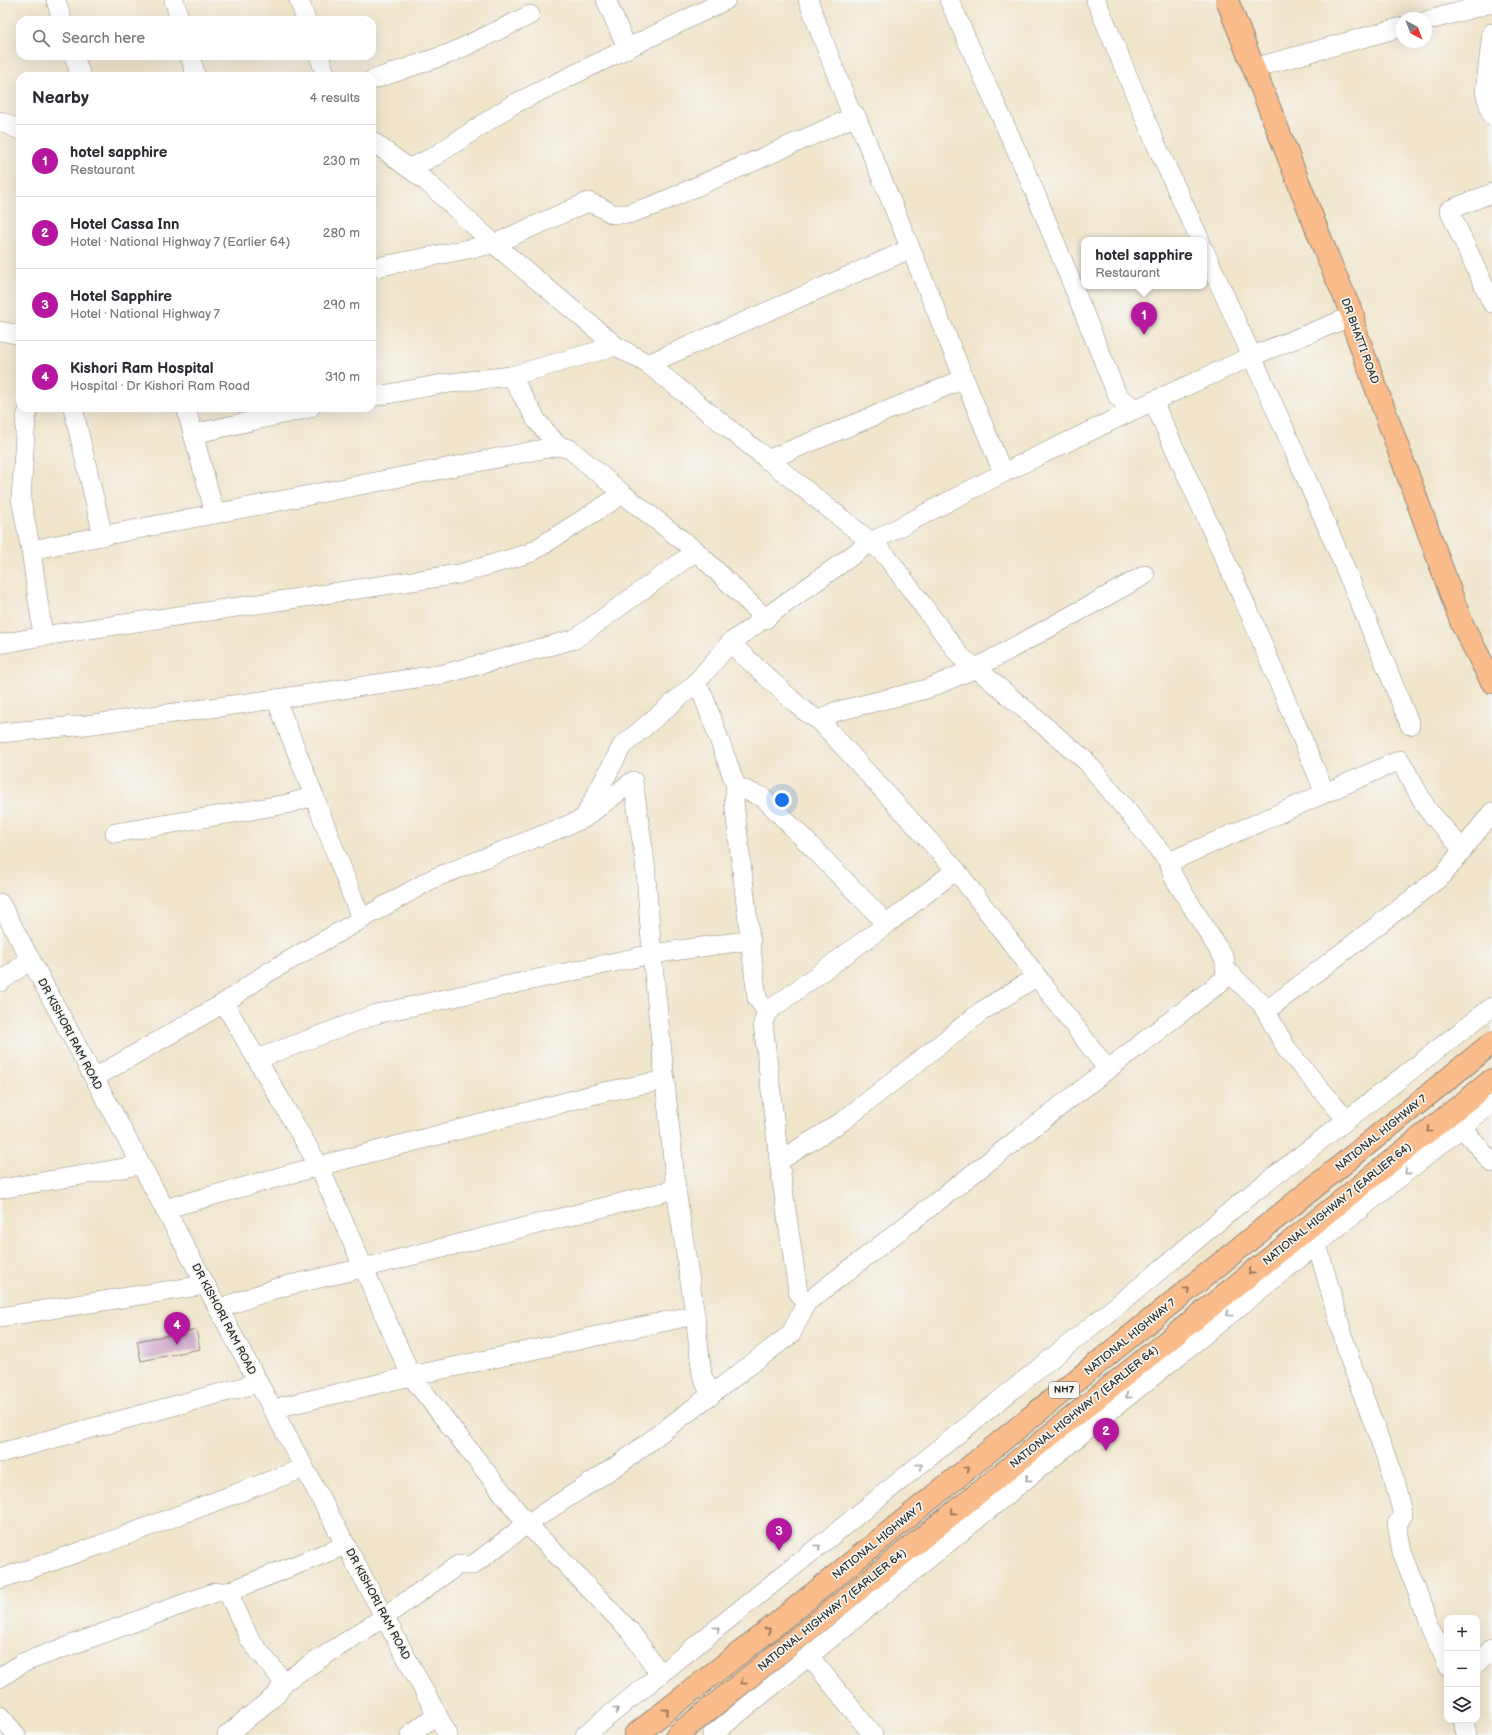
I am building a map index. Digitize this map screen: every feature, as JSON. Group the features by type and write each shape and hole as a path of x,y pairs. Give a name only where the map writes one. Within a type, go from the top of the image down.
{"main road":[{"name":"DR BHATTI ROAD","path":"1227,0 1330,263 1353,316 1354,328 1462,624 1492,682"},
{"name":"NATIONAL HIGHWAY 7","path":"635,1735 772,1627 1492,1043"},
{"name":"NATIONAL HIGHWAY 7 (EARLIER 64)","path":"677,1735 1456,1120 1492,1080"}],"street":[{"path":"56,0 61,16"},
{"path":"174,0 179,16"},
{"path":"299,0 305,16"},
{"path":"606,0 627,48"},
{"path":"410,168 435,156 512,105 726,0"},
{"path":"808,0 850,110 856,116 1002,473"},
{"path":"949,0 1034,190 1118,397 1144,405 1250,614 1325,793"},
{"path":"1096,0 1155,142 1199,237"},
{"path":"1432,19 1492,3"},
{"path":"376,79 451,53 530,15"},
{"path":"1254,68 1396,29"},
{"path":"1492,33 1484,92 1492,116"},
{"path":"75,60 80,72"},
{"path":"191,60 195,72"},
{"path":"320,60 325,72"},
{"path":"376,267 494,244 588,202 613,214 628,214 655,205 856,116"},
{"path":"0,121 16,128"},
{"path":"376,144 427,182 494,244 616,346 648,364 888,557 961,657 1086,761 1169,862 1172,876 1225,960 1225,969 1261,1003 1288,1050 1347,1120"},
{"path":"1492,193 1449,210 1492,303"},
{"path":"648,364 910,249"},
{"path":"1207,257 1252,356 1382,655 1410,725"},
{"path":"583,819 622,746 695,684 730,643 766,619 871,542 1002,473 1144,405 1252,356 1353,316"},
{"path":"0,330 16,334"},
{"path":"376,396 442,384 511,376 616,346"},
{"path":"511,376 537,421 558,446"},
{"path":"767,460 964,379"},
{"path":"28,412 26,417 21,500 31,550 43,636"},
{"path":"73,412 103,536"},
{"path":"187,412 215,514"},
{"path":"193,434 292,412"},
{"path":"31,550 558,446 570,449 623,494 696,551 766,619"},
{"path":"0,644 43,636 458,574 530,553 623,494"},
{"path":"0,733 86,725 276,700 444,674 575,640 696,551"},
{"path":"820,721 834,712 927,689 976,668 1145,575"},
{"path":"730,643 804,710 820,721 956,870 1108,1070"},
{"path":"695,684 703,695 736,786 734,802 757,998 767,1012"},
{"path":"276,700 361,919"},
{"path":"1169,862 1400,760 1427,809 1463,850"},
{"path":"94,1078 224,1003 267,973 432,879 583,819 633,781 645,862 652,954 676,1188 695,1315 702,1375 712,1396"},
{"path":"736,786 764,798 887,924"},
{"path":"115,833 287,804 314,796"},
{"path":"1266,1011 1443,875 1492,812"},
{"path":"806,1303 798,1292 779,1160 763,1022 767,1012 887,924 956,870"},
{"name":"DR KISHORI RAM ROAD","path":"0,903 448,1735"},
{"path":"257,1059 376,1014 652,954 751,940"},
{"path":"0,982 30,960"},
{"path":"227,1735 277,1694 284,1682 458,1565 473,1566 528,1524 621,1463 712,1396 792,1334 806,1303 1231,974"},
{"path":"779,1160 843,1121 982,1011 1036,976"},
{"path":"224,1003 319,1166 411,1376 528,1524 630,1631 660,1674"},
{"path":"585,1735 1129,1296 1245,1199 1492,1007"},
{"path":"164,1209 319,1166 604,1092 666,1080"},
{"path":"712,1735 1317,1244 1456,1120 1492,1103"},
{"path":"1456,1120 1492,1164"},
{"path":"0,1189 141,1165"},
{"path":"218,1309 277,1288 363,1268 676,1188"},
{"path":"1317,1244 1350,1360 1392,1473 1403,1515 1397,1524 1402,1552 1444,1659"},
{"path":"0,1317 205,1285"},
{"path":"272,1409 411,1376 695,1315"},
{"path":"0,1453 258,1383"},
{"path":"0,1579 100,1545 304,1468"},
{"path":"0,1678 22,1663 216,1592 228,1592 346,1545"},
{"path":"228,1592 250,1640 284,1682"},
{"path":"1480,1660 1492,1650"},
{"path":"810,1657 873,1735"},
{"path":"410,1735 437,1714"},
{"path":"0,1716 16,1735"},
{"path":"1464,1723 1468,1735"}],"building":[{"path":"196,1330 200,1349 141,1361 137,1341"}],"place":[{"name":"hotel sapphire","path":"1144,335"},
{"name":"Kishori Ram Hospital","path":"177,1345"},
{"name":"Hotel Cassa Inn","path":"1106,1451"},
{"name":"Hotel Sapphire","path":"779,1551"}]}
